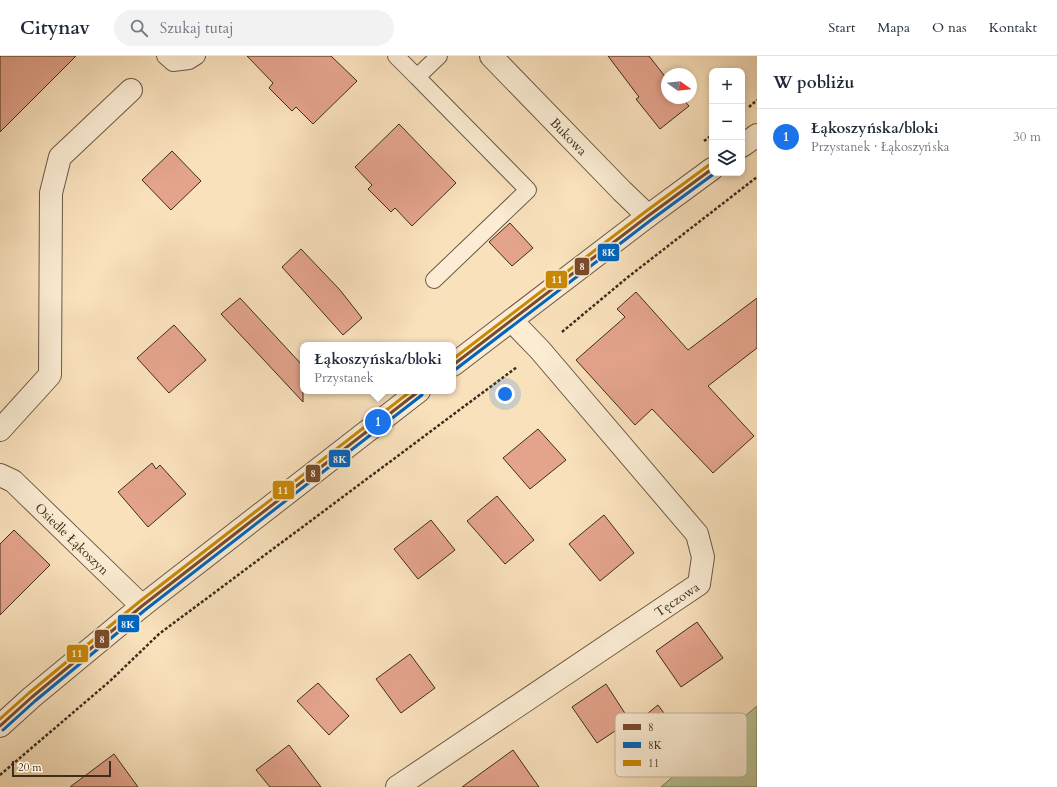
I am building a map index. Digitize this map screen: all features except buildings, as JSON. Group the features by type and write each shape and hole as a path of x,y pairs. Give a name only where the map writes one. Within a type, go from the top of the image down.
{"street":[{"name":"Bukowa","path":"491,56 648,216"},
{"path":"0,430 50,375 51,193 60,157 131,90"},
{"path":"745,144 757,135"},
{"path":"456,363 709,171"},
{"name":"Tęczowa","path":"397,787 699,584 703,557 698,534 540,350 512,321"},
{"path":"0,726 32,697 142,606 415,394"},
{"name":"Osiedle Łąkoszyn","path":"0,475 13,481 142,606"}],"lane":[{"path":"165,56 173,63 188,61 197,56"},
{"path":"396,56 528,190 434,280"},
{"path":"416,77 439,56"}],"path":[{"path":"0,775 110,681 159,634 540,350 634,272 757,177"}],"green space":[{"path":"757,706 757,787 661,787 673,777 747,777 747,714"}],"transit line":[{"name":"11","path":"456,357 709,165"},
{"name":"8","path":"456,363 709,171"},
{"name":"8K","path":"456,369 711,176"},
{"name":"11","path":"0,719 29,693 139,602 407,394"},
{"name":"8","path":"0,726 32,697 142,606 415,394"},
{"name":"8K","path":"3,730 35,701 145,610 422,395"}],"place":[{"name":"Łąkoszyńska/bloki","path":"378,422"}]}
